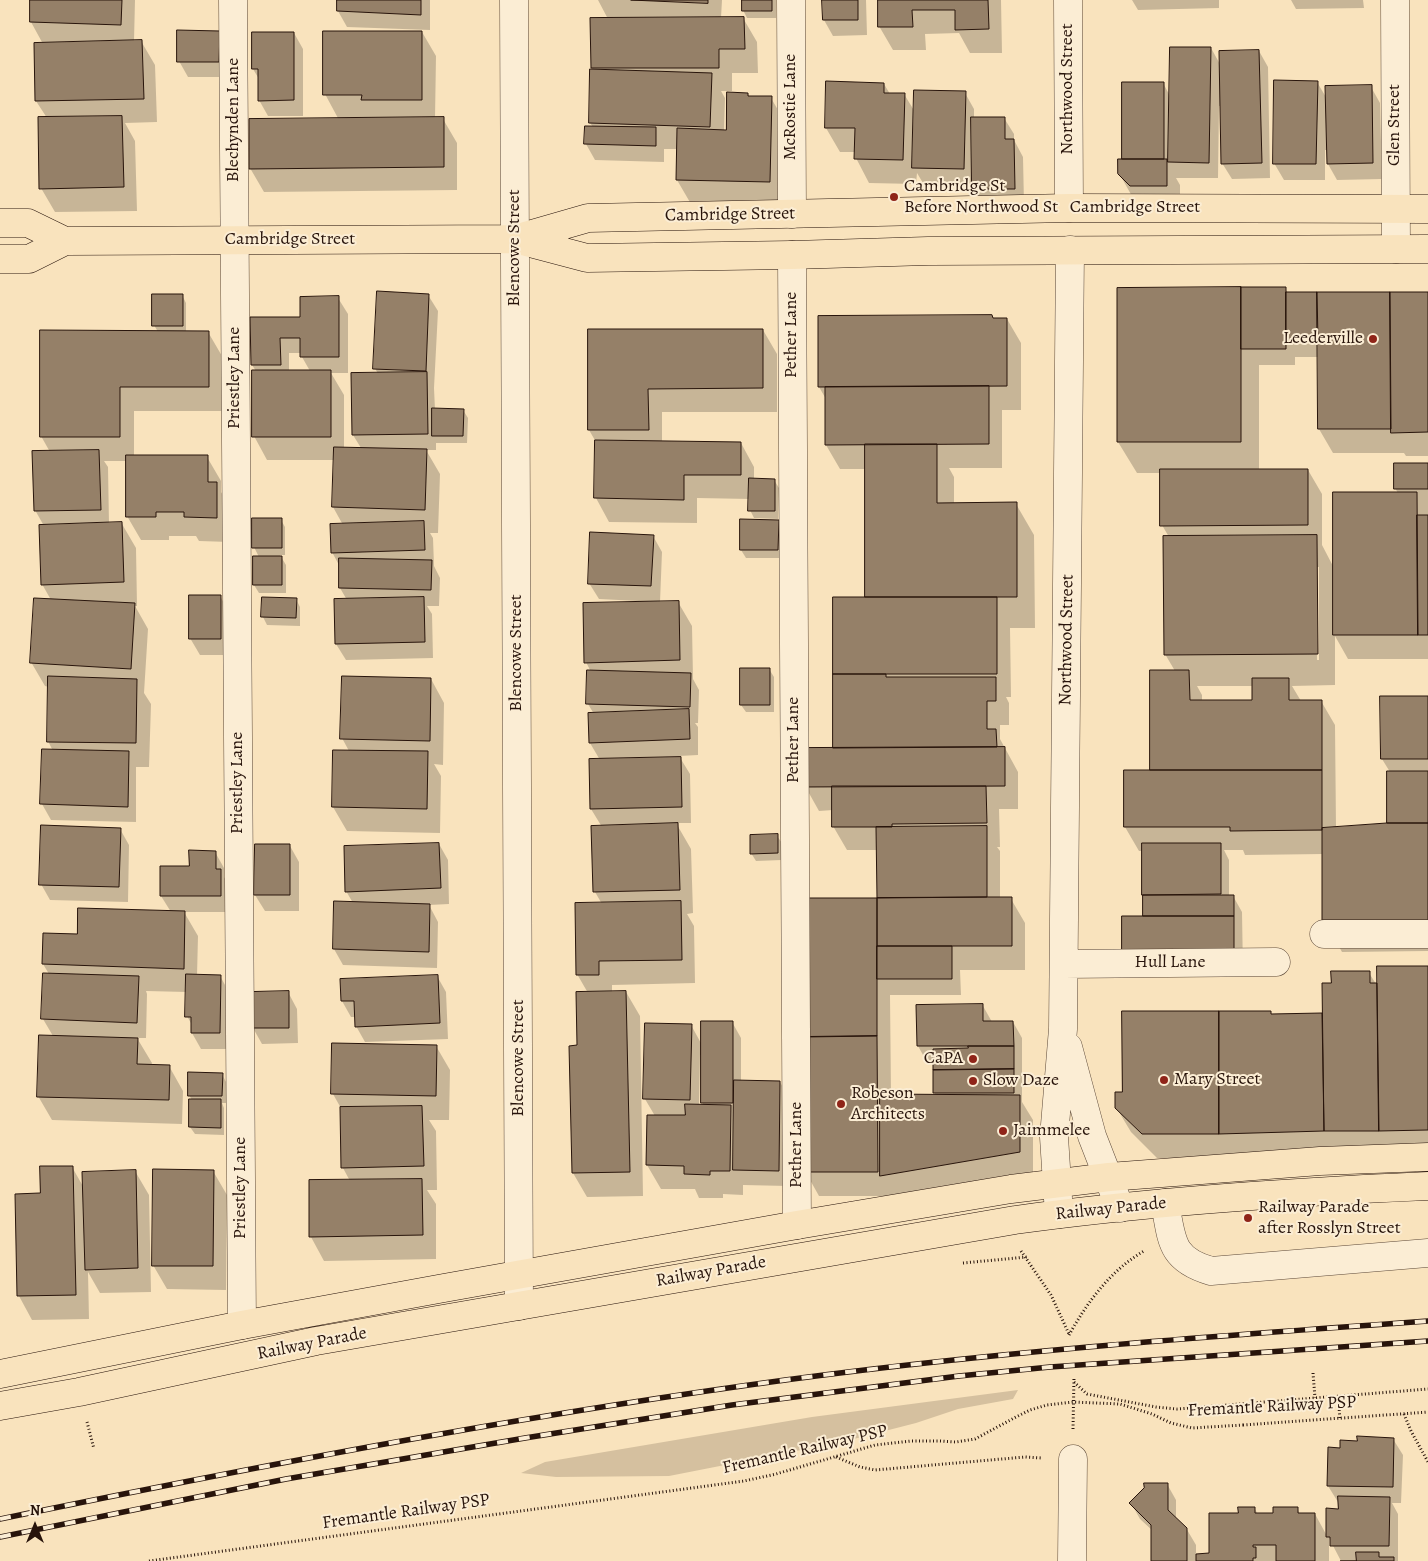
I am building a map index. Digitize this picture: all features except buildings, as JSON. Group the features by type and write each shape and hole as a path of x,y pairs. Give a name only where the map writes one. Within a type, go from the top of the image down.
{"main road":[{"name":"Cambridge Street","path":"515,239 588,218 1069,208 1428,210"},
{"path":"1069,208 1072,217 1093,234 1168,234 1218,240 1244,250"},
{"name":"Cambridge Street","path":"0,223 28,223 65,240 515,239 587,258 792,256 928,251 1428,249"},
{"name":"Cambridge Street","path":"0,259 29,259 65,240"},
{"name":"Railway Parade","path":"0,1374 242,1325 797,1225 1056,1183 1109,1177 1320,1161 1428,1157"},
{"name":"Railway Parade","path":"0,1406 80,1392 316,1341 1059,1214 1165,1203 1428,1186"}],"street":[{"name":"Blechynden Lane","path":"233,0 234,240"},
{"name":"Blencowe Street","path":"514,0 519,1306"},
{"name":"McRostie Lane","path":"791,0 792,214"},
{"name":"Northwood Street","path":"1068,0 1069,208"},
{"name":"Glen Street","path":"1396,0 1396,249"},
{"name":"Priestley Lane","path":"234,240 242,1325"},
{"name":"Northwood Street","path":"1059,1214 1054,1137 1063,1029 1070,250"},
{"name":"Pether Lane","path":"792,256 797,1225"},
{"path":"1324,934 1428,934"},
{"name":"Hull Lane","path":"1064,964 1276,962"},
{"name":"Northwood Street","path":"1063,1029 1092,1136 1120,1208"},
{"path":"1165,1203 1173,1244 1179,1254 1189,1262 1211,1271 1428,1253"},
{"path":"1072,1561 1073,1459"}],"path":[{"path":"1027,1258 1051,1295 1069,1335 1078,1319 1104,1284 1134,1257 1150,1248"},
{"path":"1313,1373 1315,1398"},
{"path":"836,1457 860,1467 876,1470 1025,1457 1073,1459 1074,1377"},
{"path":"1074,1382 1088,1394 1156,1407 1177,1409 1428,1389"},
{"path":"1338,1396 1340,1419"},
{"name":"Fremantle Railway PSP","path":"149,1561 744,1481 887,1443 911,1441 956,1442 975,1439 1016,1416 1047,1405 1073,1402 1120,1404 1152,1414 1171,1423 1192,1428 1428,1412"},
{"path":"85,1414 94,1448"},
{"path":"1404,1414 1410,1431 1428,1462"}],"shaded area":[{"path":"1018,1390 1013,1399 958,1409 916,1423 842,1442 669,1476 556,1477 521,1473 545,1462 812,1417"}],"railway":[{"path":"0,1519 187,1481 467,1429 749,1385 1003,1355 1428,1321"},
{"path":"0,1537 286,1479 732,1405 959,1376 1050,1367 1428,1341"}],"place":[{"name":"Cambridge St Before Northwood St","path":"894,197"},
{"name":"Leederville","path":"1373,339"},
{"name":"CaPA","path":"973,1059"},
{"name":"Mary Street","path":"1164,1080"},
{"name":"Slow Daze","path":"973,1081"},
{"name":"Robeson Architects","path":"841,1104"},
{"name":"Jaimmelee","path":"1003,1131"},
{"name":"Railway Parade after Rosslyn Street","path":"1248,1218"}]}
